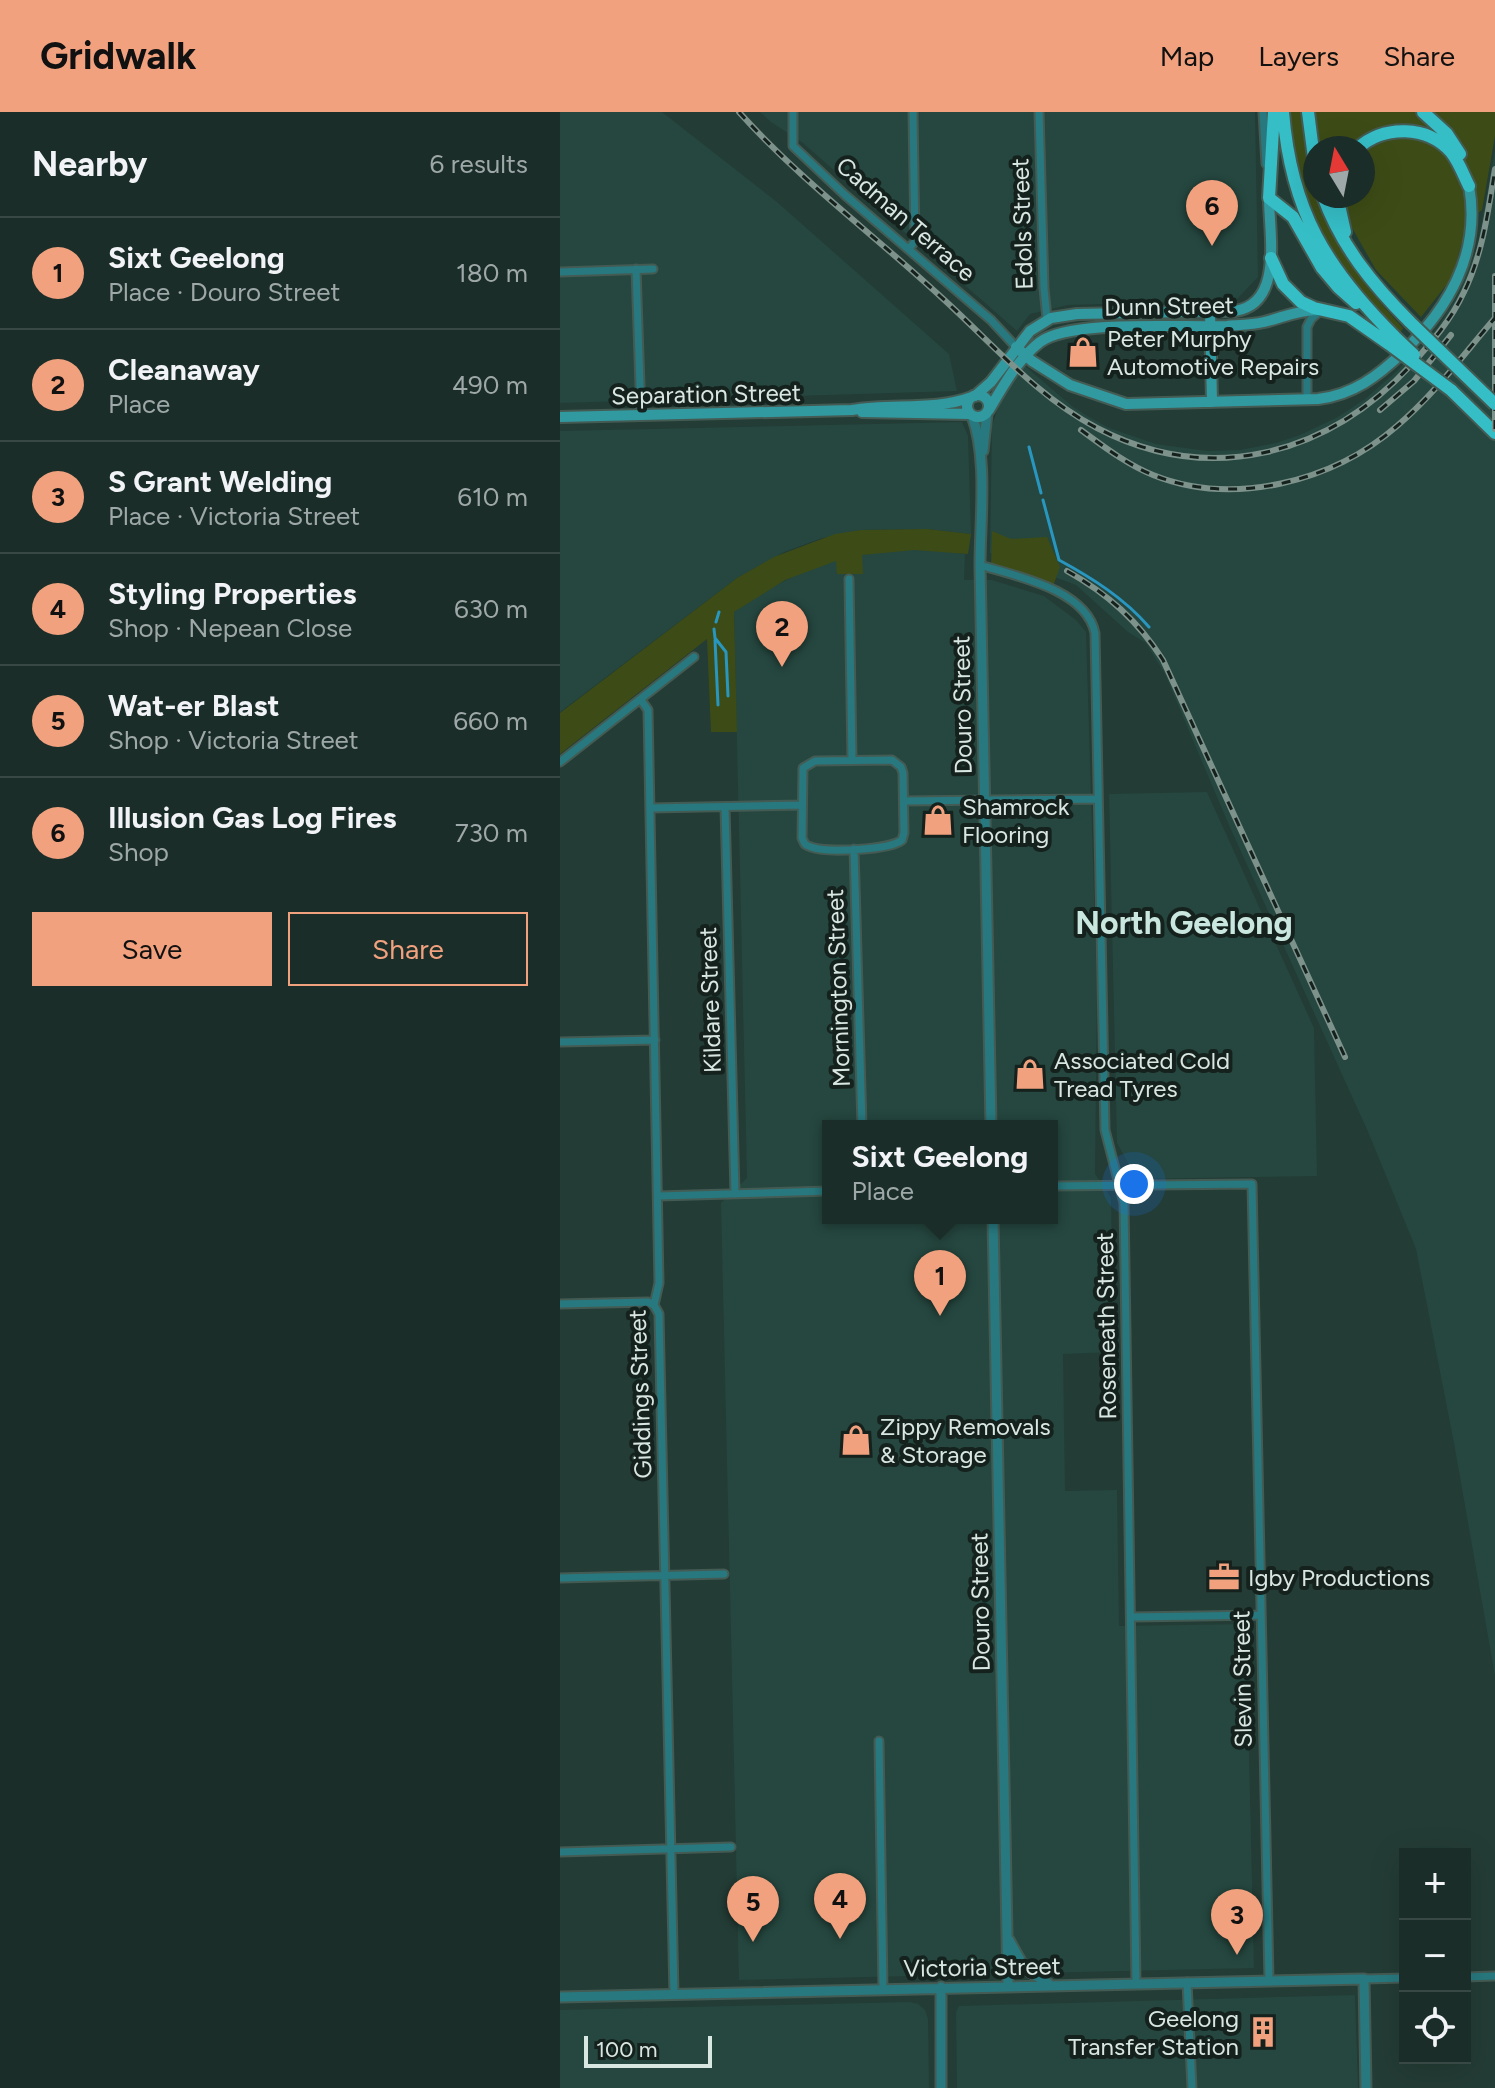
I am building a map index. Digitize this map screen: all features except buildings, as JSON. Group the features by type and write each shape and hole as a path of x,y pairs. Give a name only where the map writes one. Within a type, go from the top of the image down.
{"highway":[{"path":"1274,112 1269,198 1296,221 1322,268 1338,287 1380,322"},
{"path":"1283,112 1290,165 1310,226 1329,260 1392,341"},
{"path":"1308,112 1311,136"},
{"path":"1423,112 1453,143 1464,161 1469,186"},
{"path":"1375,137 1388,132 1408,131 1428,136 1453,155 1469,186"},
{"path":"1328,208 1360,267 1410,322 1495,402"},
{"path":"1339,208 1360,267"},
{"path":"1271,258 1290,294 1320,310 1349,316 1392,341 1451,390 1495,433"}],"main road":[{"path":"1016,347 1070,385 1126,404 1337,396 1361,386 1390,365 1434,320 1449,296 1466,250 1472,220 1469,186"},
{"path":"1269,198 1271,258"},
{"name":"Dunn Street","path":"1047,319 1077,314 1241,310 1252,306 1267,284 1271,258"},
{"name":"Dunn Street","path":"1026,356 1041,341 1054,334 1091,328 1256,324 1305,310 1320,310"},
{"path":"1210,311 1212,402"},
{"name":"Edols Street","path":"1047,319 1054,334"},
{"path":"1026,356 988,411 982,417 971,415 967,406 973,396 991,382 1030,331 1047,319"},
{"path":"973,396 985,397 989,403 988,411"},
{"name":"Separation Street","path":"560,417 852,410 951,403 973,396"},
{"name":"Separation Street","path":"852,410 875,414 971,415"}],"street":[{"name":"Cadman Terrace","path":"793,112 793,146 991,320 1016,347"},
{"path":"909,249 915,241 913,112"},
{"name":"Edols Street","path":"1039,112 1047,319"},
{"path":"1263,112 1269,198"},
{"path":"636,269 641,415"},
{"path":"560,272 653,269"},
{"path":"1307,399 1306,333 1309,322 1320,310"},
{"name":"Douro Street","path":"980,474 988,411"},
{"name":"Douro Street","path":"971,415 977,435 980,474 991,1120"},
{"name":"Roseneath Street","path":"980,565 1044,584 1081,609 1092,623 1095,637 1105,1130 1124,1203 1136,1983"},
{"path":"849,579 852,759"},
{"path":"560,762 694,657"},
{"name":"Giddings Street","path":"641,700 648,710 651,808 659,1283 654,1305 659,1314 674,1994"},
{"path":"852,759 892,760 898,763 903,773 904,801 902,840 889,847 813,848 806,845 802,838 801,775 808,763 852,759"},
{"path":"904,801 1098,799"},
{"path":"651,808 802,805"},
{"name":"Kildare Street","path":"725,807 735,1193"},
{"name":"Mornington Street","path":"854,849 862,1120"},
{"path":"560,1042 655,1040"},
{"name":"Slevin Street","path":"1121,1187 1252,1184 1269,1980"},
{"path":"1058,1186 1121,1187"},
{"path":"658,1196 822,1191"},
{"name":"Douro Street","path":"993,1224 1008,1986"},
{"path":"560,1304 648,1302 654,1305"},
{"path":"560,1578 724,1574"},
{"path":"1132,1617 1261,1615"},
{"path":"879,1741 883,1989"},
{"path":"560,1852 731,1847"},
{"path":"1007,1937 1025,1969 1052,1985"},
{"path":"1471,1977 1495,1976"},
{"name":"Victoria Street","path":"560,1997 1399,1978"},
{"path":"1364,1979 1366,2088"},
{"path":"1187,1982 1192,2088"},
{"path":"941,1987 941,2088"}],"shaded area":[{"path":"560,112 662,112 777,202 949,354 957,391 560,403"},
{"path":"760,112 1255,112 1258,277 1236,300 1068,305 1030,314 1017,331 803,143"},
{"path":"1495,151 1495,1676 1416,1249 1369,1134 1228,823 1165,674 1146,643 1128,632 1076,585 990,553 992,425 1002,397 1025,366 1089,417 1109,428 1156,444 1207,451 1240,450 1300,435 1338,417 1365,399 1397,371 1437,328 1458,295 1477,248"},
{"path":"962,422 968,436 971,534 927,529 861,530 822,538 784,552 737,578 560,712 560,431"},
{"path":"895,550 965,554 964,580 992,580 1044,596 1076,620 1086,632 1097,992 1095,1174 1111,1198 1114,1352 1063,1354 1065,1491 1117,1490 1119,1626 1246,1624 1254,1968 739,1980 721,1203 747,1178 734,612 770,588 836,560 862,574 862,555"},
{"path":"1207,792 1314,1028 1317,1176 1137,1179 1117,1143 1109,794"},
{"path":"1355,1995 1358,2088 957,2088 956,2012 959,2006"},
{"path":"910,2002 925,2010 928,2019 929,2088 560,2088 560,2010"}],"green space":[{"path":"1290,112 1302,112 1303,184 1300,175"},
{"path":"1314,112 1495,112 1495,136 1482,210 1468,220 1452,278 1421,317 1376,270 1341,208 1375,208 1375,136 1318,136"},
{"path":"1311,208 1321,208 1344,255 1403,328 1401,332 1356,287 1322,234"},
{"path":"927,529 971,534 968,554 914,550 862,555 863,574 837,574 836,561 785,580 734,612 737,732 711,732 707,639 560,754 560,713 737,578 774,557 835,534 861,530"},
{"path":"992,531 1011,539 1047,537 1060,567 1052,589 991,569"}],"waterway":[{"path":"1029,447 1041,493"},
{"path":"1043,500 1059,560 1107,589 1149,627"},
{"path":"716,622 719,612"},
{"path":"714,629 715,638 726,652 728,696"},
{"path":"715,640 718,705"}],"railway":[{"path":"739,112 812,184 915,273 1054,401 1097,428 1140,446 1182,456 1224,458 1265,452 1305,440 1343,421 1378,396 1426,348 1459,302 1480,247 1495,169"},
{"path":"1495,276 1495,429"},
{"path":"1081,430 1133,466 1184,484 1216,489 1281,484 1343,462 1397,426 1436,388 1495,318"},
{"path":"1380,410 1414,381 1451,335"},
{"path":"1067,571 1121,610 1163,660 1345,1057"}],"place":[{"name":"Illusion Gas Log Fires","path":"1212,246"},
{"name":"Peter Murphy Automotive Repairs","path":"1083,352"},
{"name":"Cleanaway","path":"782,667"},
{"name":"Shamrock Flooring","path":"938,820"},
{"name":"Associated Cold Tread Tyres","path":"1030,1074"},
{"name":"Sixt Geelong","path":"940,1316"},
{"name":"Zippy Removals & Storage","path":"856,1440"},
{"name":"Igby Productions","path":"1224,1577"},
{"name":"Styling Properties","path":"840,1939"},
{"name":"Wat-er Blast","path":"753,1942"},
{"name":"S Grant Welding","path":"1237,1955"},
{"name":"Geelong Transfer Station","path":"1263,2032"}],"district":[{"name":"North Geelong","path":"1184,923"}]}
